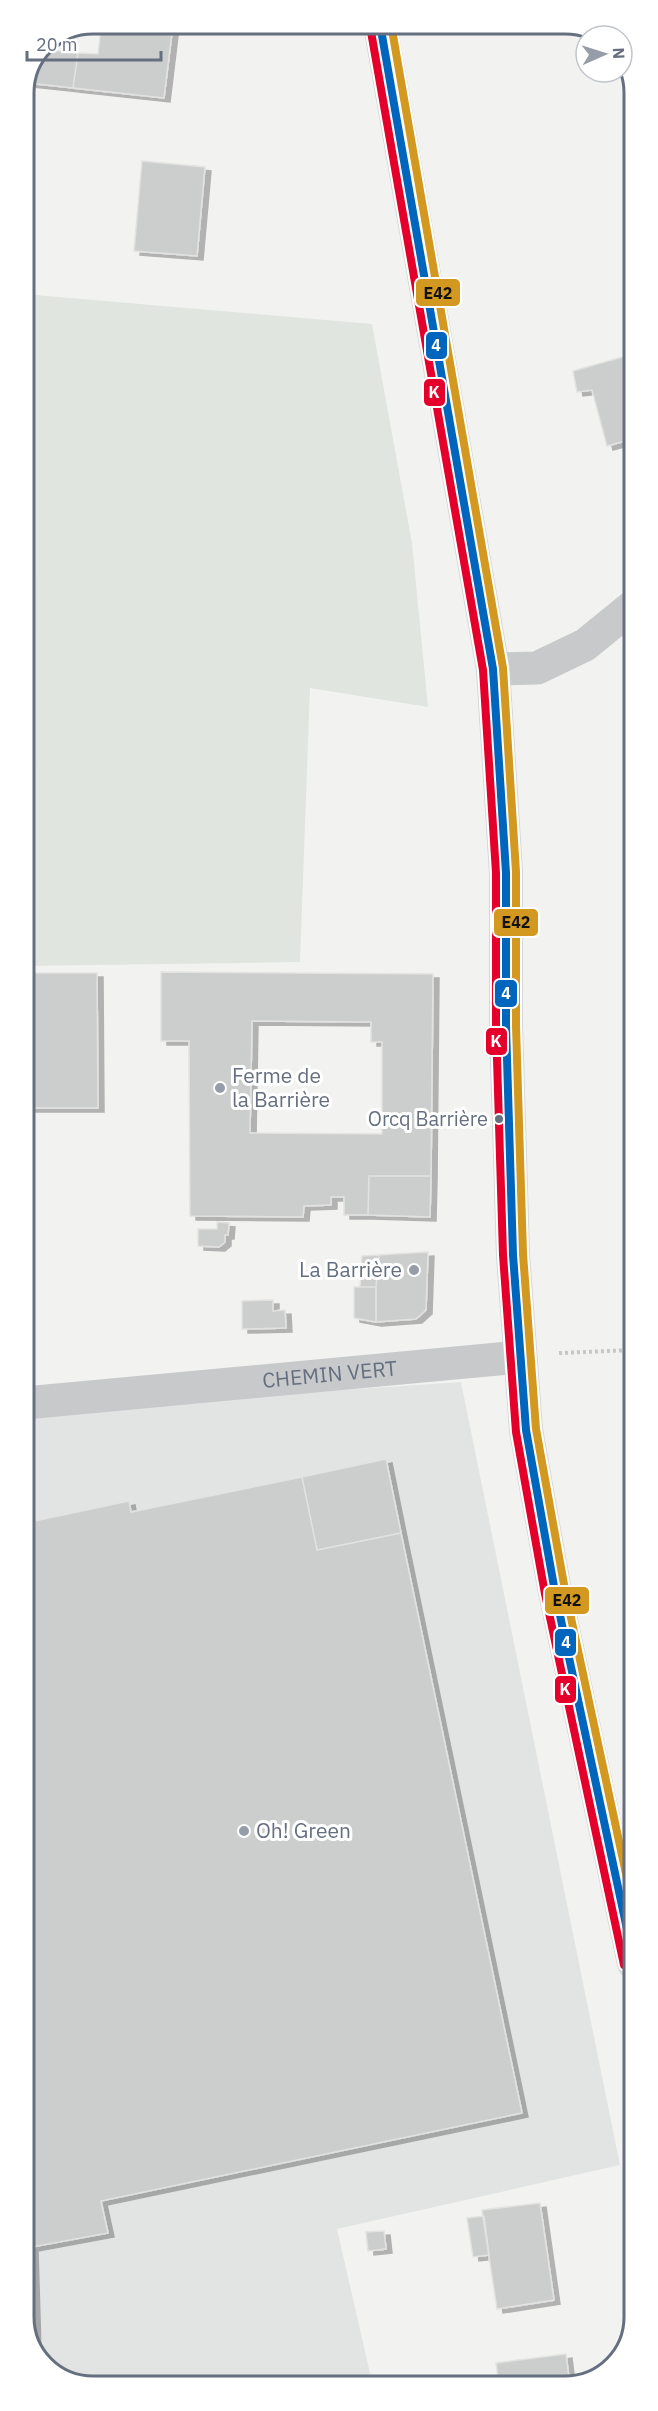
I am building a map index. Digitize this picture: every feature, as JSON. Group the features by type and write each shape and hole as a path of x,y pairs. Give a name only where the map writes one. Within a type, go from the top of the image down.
{"main road":[{"path":"382,35 494,669 506,873 507,1060 513,1255 526,1430 555,1592 624,1916"}],"street":[{"path":"494,669 537,668 585,645 624,613"},
{"name":"CHEMIN VERT","path":"34,1402 520,1357"}],"path":[{"path":"520,1357 624,1350"}],"shaded area":[{"path":"34,295 372,324 412,543 428,707 310,688 300,962 34,966"},
{"name":"Oh! Green","path":"461,1382 620,2165 337,2229 371,2376 90,2376 64,2369 42,2347 38,2337 34,2318 34,1410"}],"building":[{"path":"100,34 172,34 164,98 73,88 78,53 98,54"},
{"path":"54,50 78,53 73,88 36,84 44,61"},
{"path":"142,161 205,167 197,256 134,251"},
{"path":"624,357 624,441 607,446 592,390 577,392 573,371"},
{"name":"Ferme de la Barrière","path":"161,972 433,974 431,1176 369,1176 368,1215 344,1215 344,1197 331,1197 331,1205 304,1206 303,1217 190,1216 189,1041 161,1041","holes":["252,1021 371,1022 371,1042 382,1042 382,1134 250,1133"]},
{"path":"34,973 97,973 98,1108 34,1108"},
{"path":"369,1176 431,1176 430,1217 368,1215"},
{"path":"217,1222 229,1223 225,1242 219,1247 198,1246 198,1229 217,1229"},
{"path":"428,1252 426,1310 416,1319 376,1322 379,1255"},
{"path":"379,1255 376,1287 360,1287 362,1256"},
{"path":"354,1287 376,1287 376,1322 354,1318"},
{"path":"273,1300 273,1311 285,1310 286,1328 242,1329 242,1301"},
{"path":"386,1459 401,1533 317,1550 302,1477"},
{"name":"Oh! Green","path":"302,1477 317,1550 401,1533 522,2113 101,2201 108,2233 34,2247 34,1521 129,1501 131,1512"},
{"path":"540,2203 554,2300 497,2309 482,2210"},
{"path":"484,2216 489,2255 473,2257 467,2218"},
{"path":"384,2231 386,2249 368,2251 366,2232"},
{"path":"566,2354 569,2376 498,2376 496,2363"}],"transit line":[{"name":"K","path":"372,35 483,670 496,873 496,1026 503,1255 516,1432 545,1594 624,1965"},
{"name":"4","path":"382,35 493,669 506,873 506,1026 513,1255 526,1430 555,1592 624,1915"},
{"name":"E42","path":"393,35 503,668 516,872 516,1026 523,1254 536,1429 565,1590 624,1864"}],"place":[{"name":"Ferme de la Barrière","path":"220,1088"},
{"name":"Orcq Barrière","path":"499,1119"},
{"name":"La Barrière","path":"414,1270"},
{"name":"Oh! Green","path":"244,1831"}]}
